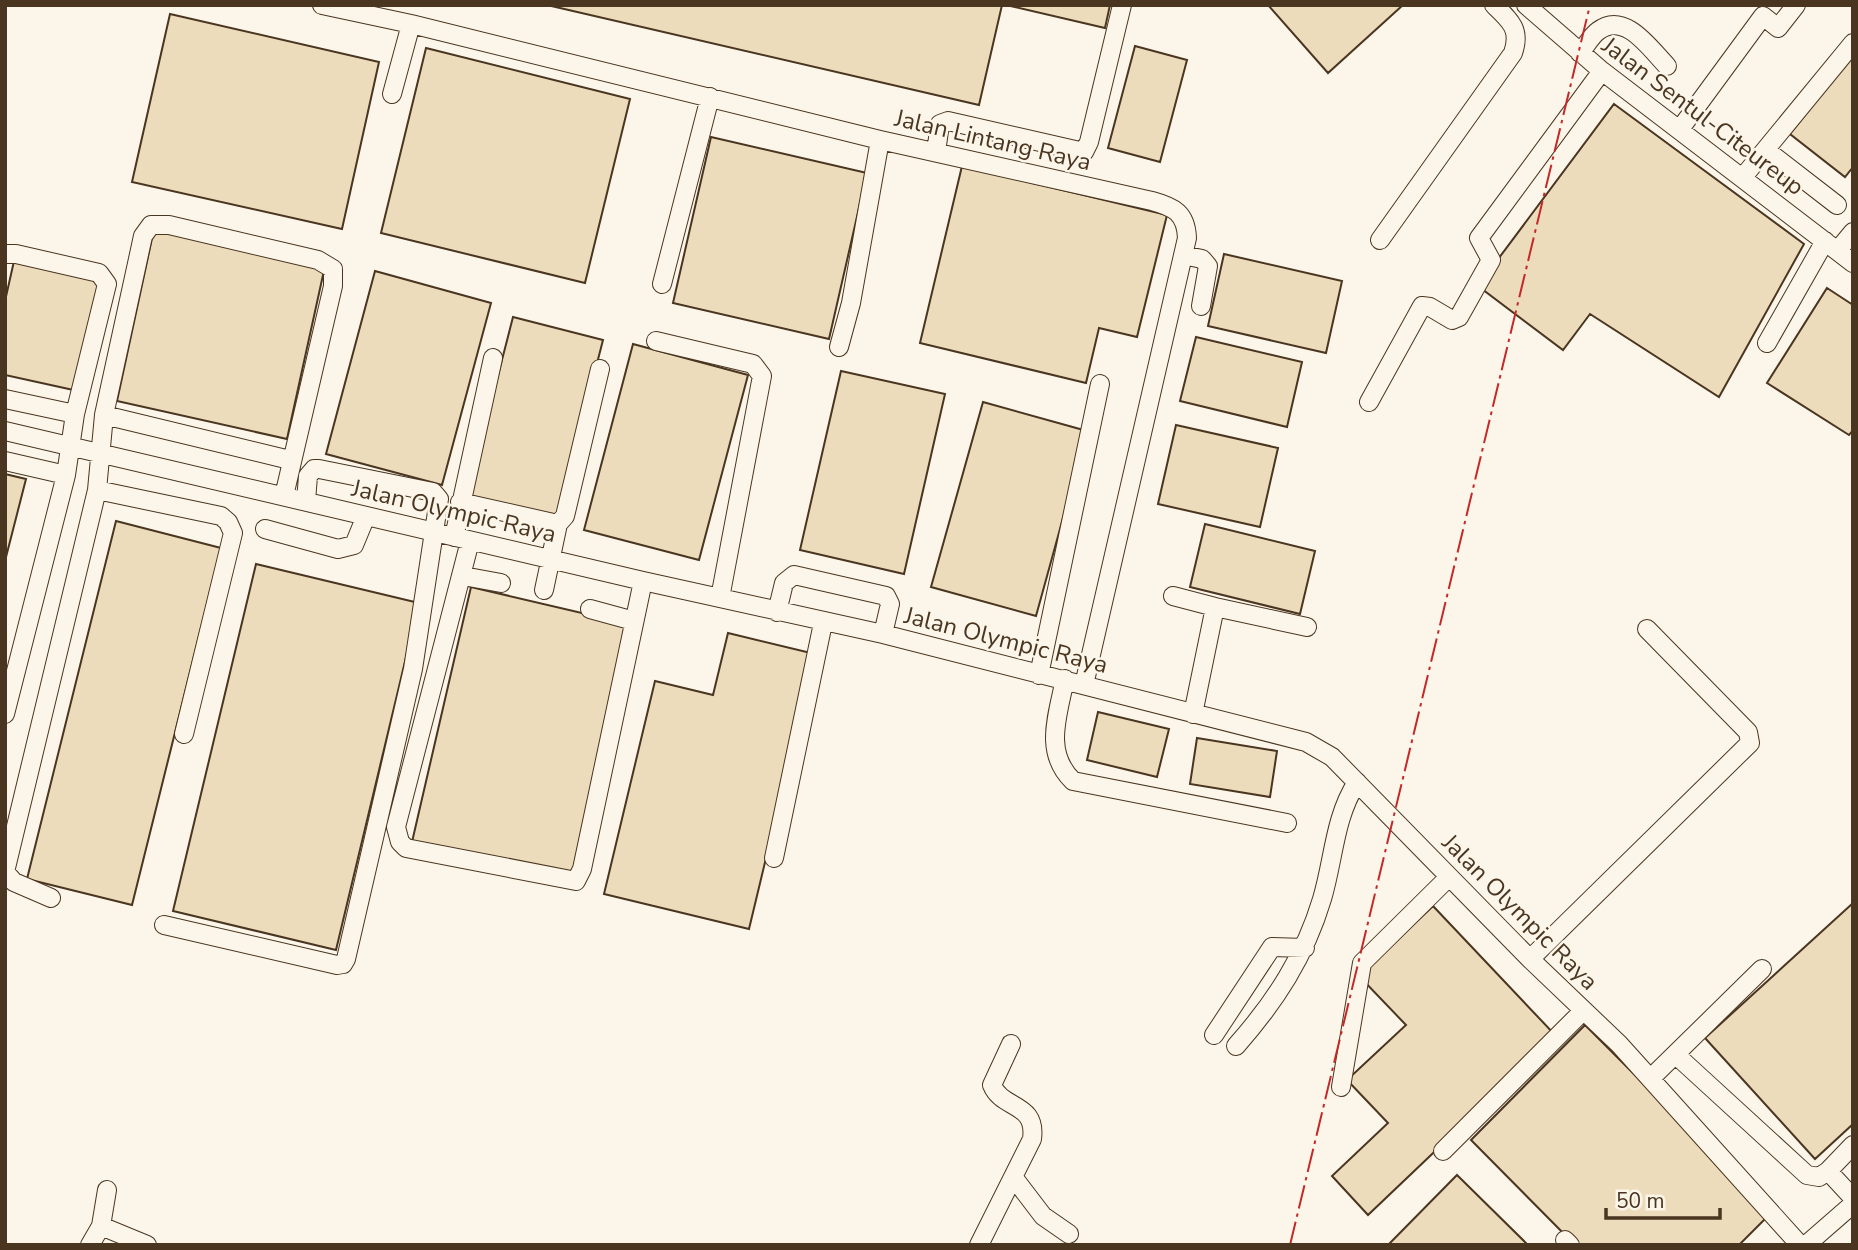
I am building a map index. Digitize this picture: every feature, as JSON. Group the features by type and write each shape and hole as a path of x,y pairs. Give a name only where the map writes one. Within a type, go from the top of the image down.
{"street":[{"name":"Jalan Lintang Raya","path":"322,5 386,12 411,24 880,140 1167,205 1179,212 1186,222 1187,238 1084,684"},
{"path":"936,152 940,124 948,121 1084,152 1089,142 1122,5"},
{"path":"1380,240 1513,54 1518,35 1516,28 1494,5"},
{"name":"Jalan Sentul-Citeureup","path":"1526,5 1602,71 1853,263"},
{"path":"1680,130 1763,16 1778,28 1796,5"},
{"path":"392,94 411,24"},
{"path":"1580,53 1599,30 1620,26 1633,31 1667,66"},
{"path":"1743,177 1853,43"},
{"path":"1369,402 1422,306 1430,307 1452,320 1459,317 1491,260 1479,238 1602,71"},
{"path":"662,284 710,97"},
{"path":"839,346 851,303 880,140"},
{"path":"1766,150 1837,205"},
{"path":"51,898 14,882 5,872 97,490 103,452 104,415 143,236 151,225 169,225 318,260 330,265 335,275 290,460 284,496"},
{"path":"1767,342 1831,246 1853,232"},
{"path":"5,254 87,270 104,277 106,292 75,414 66,475 5,714"},
{"path":"1183,254 1202,259 1208,266 1201,306"},
{"path":"656,341 752,364 762,376 720,598"},
{"path":"493,358 460,502 463,576 397,827 400,842 407,848 576,881 582,869 643,581"},
{"path":"544,590 558,523 565,516 600,369"},
{"path":"1039,675 1100,384"},
{"path":"5,399 75,414"},
{"path":"104,415 290,460"},
{"name":"Jalan Olympic Raya","path":"5,431 823,623 883,634 1306,742 1332,757 1651,1078 1800,1245"},
{"path":"5,461 66,475"},
{"path":"164,925 343,964 413,669 439,499 433,492 314,469 308,476 306,501"},
{"path":"97,490 220,516 228,522 233,533 184,734"},
{"path":"460,502 558,523"},
{"path":"265,529 338,549 354,545 366,516"},
{"path":"776,612 784,583 794,575 886,596 890,604 883,634"},
{"path":"463,576 501,583"},
{"path":"1172,596 1307,627"},
{"path":"1193,714 1215,607"},
{"path":"590,609 634,621"},
{"path":"774,858 823,623"},
{"path":"1530,959 1750,743 1748,732 1647,629"},
{"path":"1065,679 1054,752 1059,765 1073,781 1287,823"},
{"path":"1236,1046 1263,1015 1305,948 1321,901 1339,817 1357,782"},
{"path":"1341,1087 1362,963 1449,877"},
{"path":"1214,1035 1272,947 1305,948"},
{"path":"1651,1078 1762,969"},
{"path":"1443,1151 1583,1011"},
{"path":"979,1245 1030,1147 1033,1129 1028,1116 995,1092 992,1085 1011,1044"},
{"path":"1676,1055 1807,1175 1818,1177 1828,1171 1853,1145"},
{"path":"1806,1245 1851,1208 1828,1171"},
{"path":"1014,1178 1042,1216 1069,1234"},
{"path":"90,1245 101,1226 107,1190"},
{"path":"101,1226 147,1245"}],"building":[{"path":"547,5 1002,5 979,105"},
{"path":"1006,5 1110,5 1105,28"},
{"path":"1268,5 1403,5 1328,73"},
{"path":"170,14 379,62 342,229 132,182"},
{"path":"1135,46 1187,60 1160,162 1108,148"},
{"path":"426,48 630,99 585,283 381,233"},
{"path":"1853,55 1853,167 1845,177 1790,134"},
{"path":"1614,104 1804,244 1719,397 1590,314 1563,350 1478,286"},
{"path":"711,137 867,173 829,339 673,303"},
{"path":"962,166 1167,215 1137,337 1099,328 1086,383 920,343"},
{"path":"154,229 325,266 287,439 117,401"},
{"path":"1224,254 1342,281 1326,353 1208,326"},
{"path":"14,261 103,281 78,391 5,375 5,301"},
{"path":"375,271 491,303 442,485 326,454"},
{"path":"1827,288 1853,305 1853,430 1849,435 1767,383"},
{"path":"513,317 603,340 557,519 467,496"},
{"path":"1196,337 1302,362 1287,427 1180,401"},
{"path":"633,344 748,375 699,560 584,530"},
{"path":"841,371 945,394 904,574 800,550"},
{"path":"983,402 1087,431 1036,616 931,587"},
{"path":"1176,425 1278,448 1260,527 1158,504"},
{"path":"5,474 26,479 5,561"},
{"path":"116,521 221,548 132,905 27,879"},
{"path":"1205,524 1315,551 1300,614 1190,587"},
{"path":"256,564 419,603 336,950 173,911"},
{"path":"471,587 629,624 571,879 412,842"},
{"path":"728,633 815,654 749,929 604,894 655,681 713,695"},
{"path":"1098,712 1169,729 1157,777 1087,760"},
{"path":"1197,738 1277,751 1270,797 1190,784"},
{"path":"1853,903 1853,1124 1815,1159 1705,1038"},
{"path":"1433,906 1556,1036 1368,1215 1332,1176 1388,1123 1347,1080 1406,1025 1359,976"},
{"path":"1585,1025 1772,1212 1739,1245 1575,1245 1471,1140"},
{"path":"1457,1175 1528,1245 1388,1245"}],"power":[{"path":"1290,1245 1590,5"}]}
